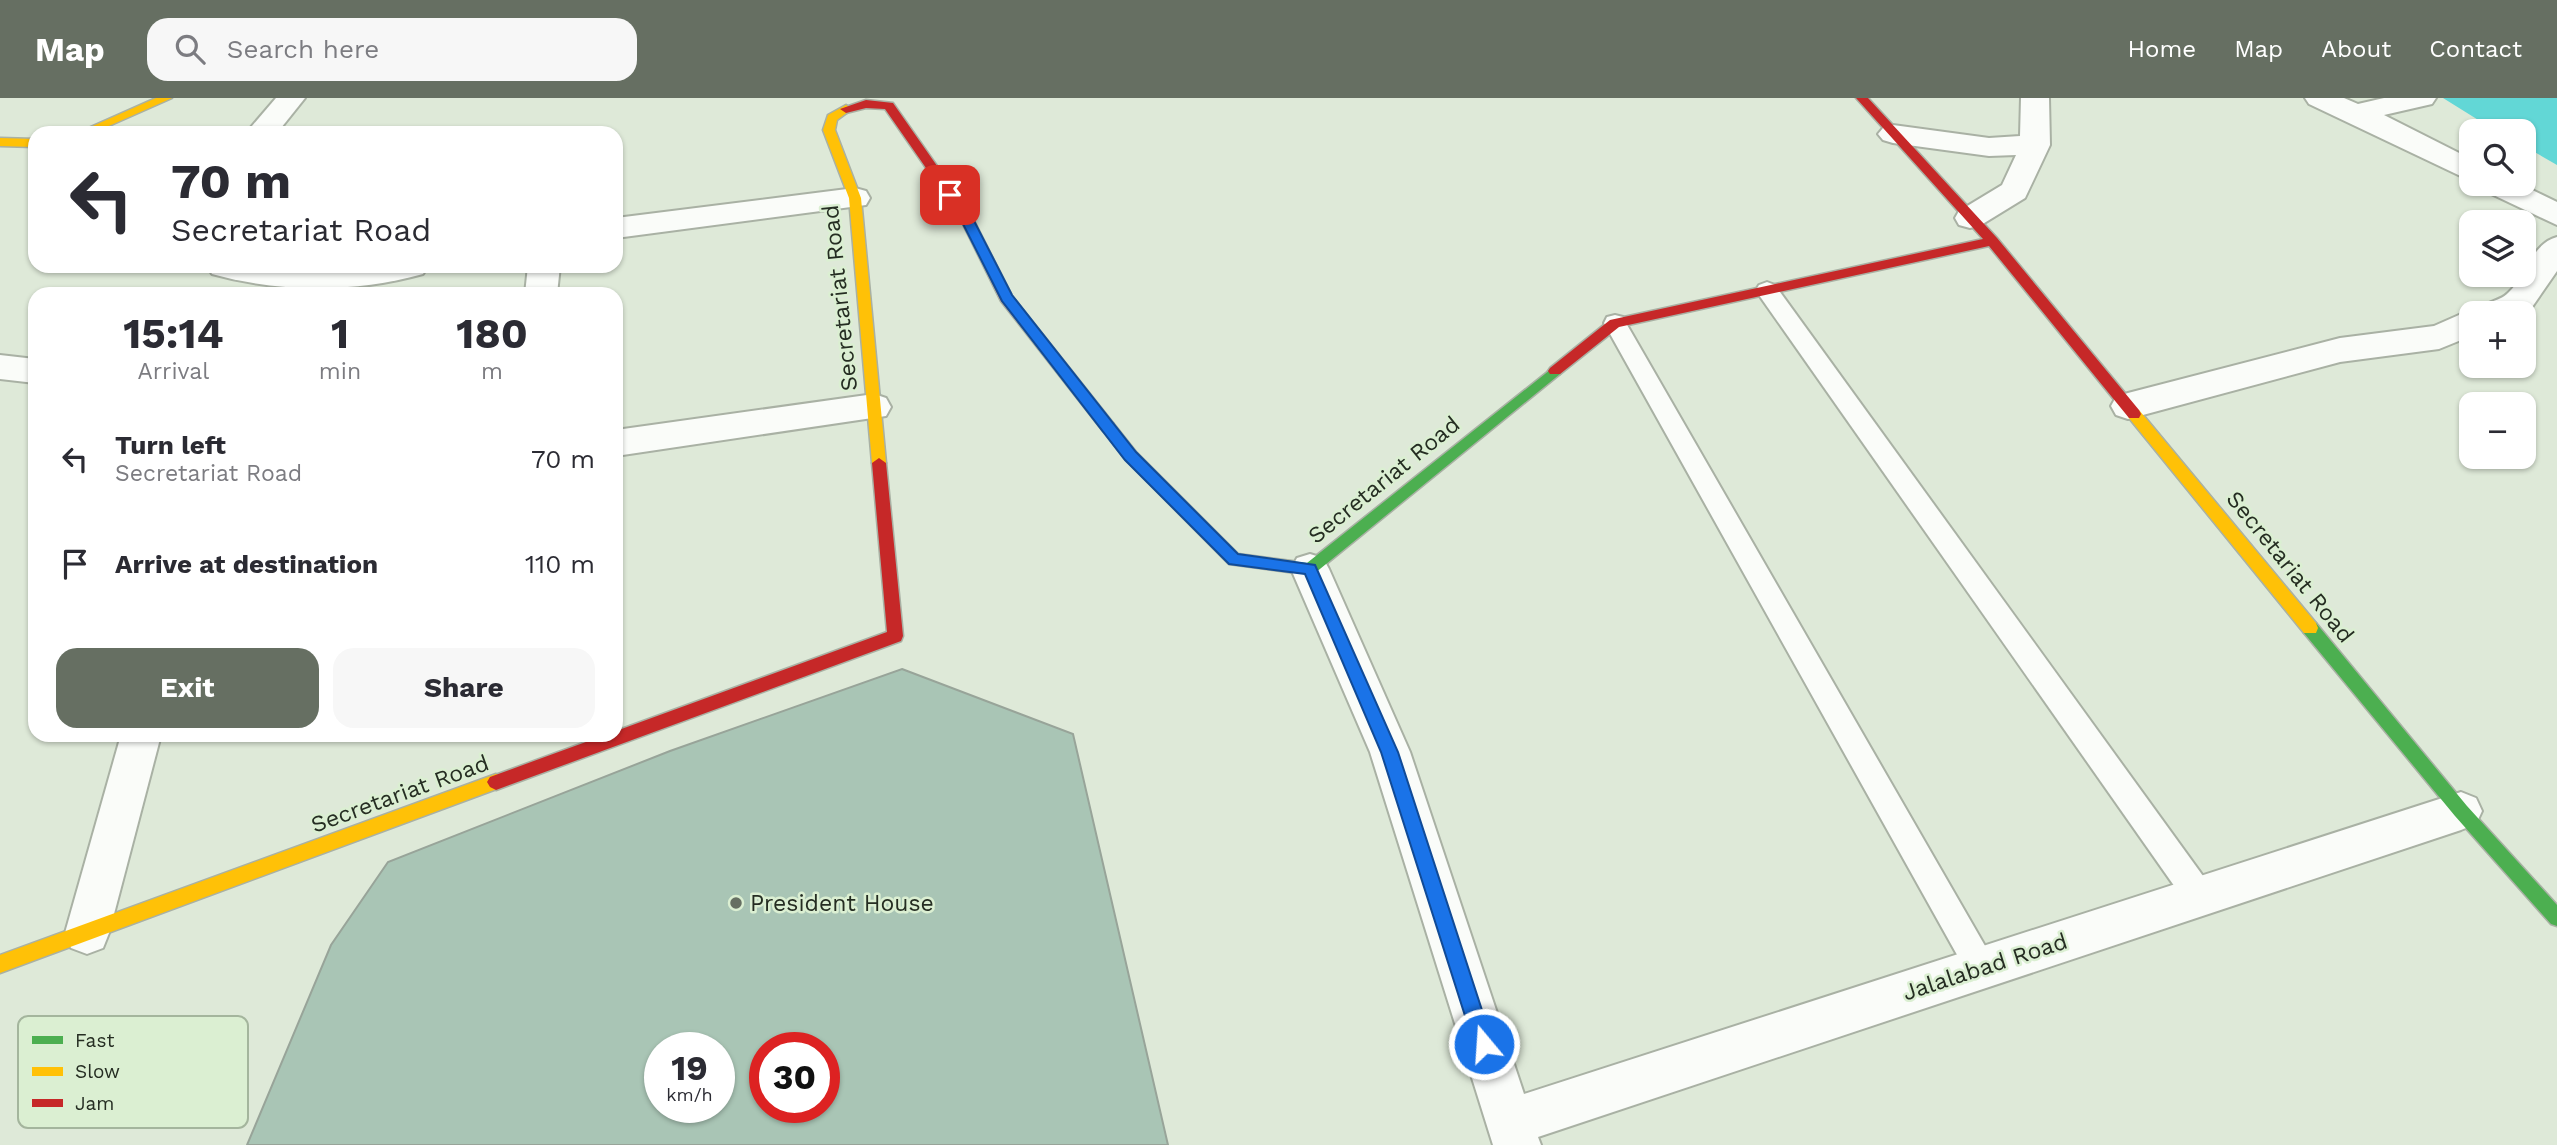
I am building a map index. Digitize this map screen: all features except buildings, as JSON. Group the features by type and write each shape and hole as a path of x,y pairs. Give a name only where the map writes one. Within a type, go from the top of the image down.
{"street":[{"path":"100,126 166,98"},
{"path":"267,126 290,98"},
{"name":"Secretariat Road","path":"1861,98 1992,241 2461,811 2557,918"},
{"path":"2319,98 2363,112 2459,164"},
{"path":"2363,112 2422,98"},
{"name":"Secretariat Road","path":"623,736 895,636 855,198 829,131 832,118 856,104 872,102 889,106 964,213 1006,298 1130,456 1234,560 1310,569 1615,323 1992,241"},
{"path":"1970,218 2014,191 2035,145 2028,103"},
{"path":"1893,134 1990,147 2035,145"},
{"path":"0,142 28,143"},
{"path":"2520,196 2557,215"},
{"path":"623,227 855,198"},
{"path":"2520,301 2557,247"},
{"path":"245,273 366,276 380,273"},
{"path":"2128,406 2340,350 2439,337 2459,328"},
{"path":"0,367 28,370"},
{"path":"623,442 874,407"},
{"name":"Jalalabad Road","path":"1310,569 1390,752 1513,1134 1981,968 2461,811"},
{"path":"87,933 139,742"},
{"name":"Secretariat Road","path":"0,964 607,742"}],"lane":[{"path":"1767,290 2200,897"},
{"path":"1615,323 1981,968"}],"water":[{"path":"2443,98 2557,98 2557,165 2536,153 2536,119 2477,119"}],"traffic: fast":[{"path":"1108,427 1131,456 1234,560 1310,569 1555,371"},
{"path":"2310,628 2461,811 2557,918"}],"traffic: slow":[{"path":"100,126 166,98"},
{"path":"846,109 832,118 829,130 855,198 879,463"},
{"path":"0,142 28,143"},
{"path":"2134,414 2310,628"},
{"path":"0,964 496,782"}],"traffic: jam":[{"path":"1862,98 1992,241 2134,414"},
{"path":"846,109 866,104 889,106 964,213 1006,298 1108,427"},
{"path":"1555,371 1615,323 1992,241"},
{"path":"623,736 895,636 879,463"},
{"path":"496,782 605,742"}],"place":[{"name":"President House","path":"736,903"}],"route":[{"path":"950,195 964,213 1006,298 1130,456 1234,560 1310,569 1390,752 1484,1044"}]}
